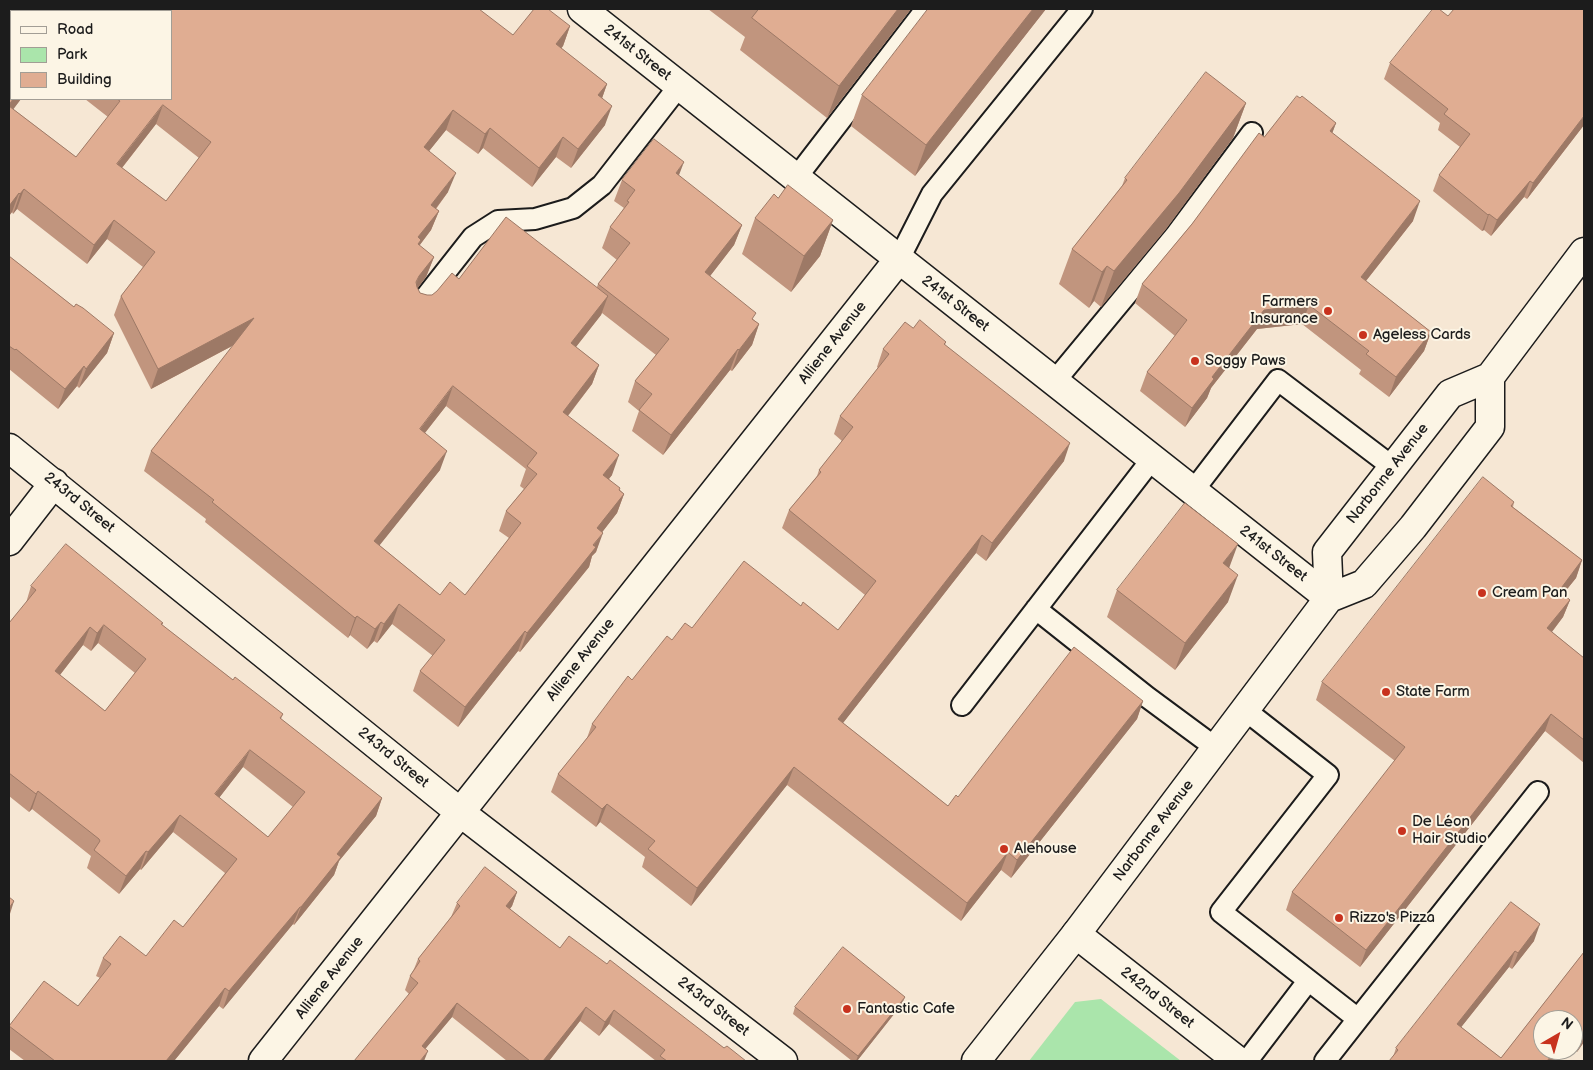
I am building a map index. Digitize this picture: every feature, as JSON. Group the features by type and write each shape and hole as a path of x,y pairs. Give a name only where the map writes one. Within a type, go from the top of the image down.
{"street":[{"name":"241st Street","path":"582,9 1329,598"},
{"path":"1329,598 1364,584 1413,527 1490,427 1490,377 1584,254"},
{"name":"Alliene Avenue","path":"263,1061 899,259"},
{"name":"Narbonne Avenue","path":"976,1061 1076,934 1329,598 1327,552 1450,394 1490,377"},
{"name":"243rd Street","path":"9,448 461,813 784,1061"},
{"path":"9,541 54,484"},
{"name":"242nd Street","path":"1076,934 1238,1061"}],"lane":[{"path":"796,178 926,9"},
{"path":"899,259 932,194 1082,9"},
{"path":"421,303 473,237 498,221 535,219 573,208 602,184 680,86"},
{"path":"1054,382 1175,236 1252,133"},
{"path":"1193,491 1278,380 1394,468"},
{"path":"962,704 1152,459"},
{"path":"1036,609 1147,697 1216,748"},
{"path":"1245,710 1328,775 1221,912 1358,1019"},
{"path":"1324,1061 1538,792"},
{"path":"1246,1061 1308,981"}],"green space":[{"path":"1101,999 1181,1061 1029,1061 1075,1002"}],"building":[{"path":"9,9 50,9 10,10 9,29"},
{"path":"136,9 479,9 513,35 534,9 548,9 570,26 556,44 607,84 598,95 612,106 578,149 563,137 539,168 490,128 485,134 453,110 424,147 456,173 431,205 439,211 418,237 421,240 418,244 434,257 416,282 420,293 432,295 452,273 459,279 506,217 608,296 571,343 599,365 563,412 619,455 603,475 620,488 619,490 624,494 597,528 603,533 593,545 596,547 527,633 525,631 465,707 420,671 445,640 399,604 384,624 381,622 375,629 357,616 355,618 212,502 214,500 151,451 254,318 158,369 121,296 155,252 114,220 94,245 24,189 9,206 9,106 76,157 120,101 118,100 172,100 172,10","holes":["163,105 211,142 166,201 117,164","453,386 537,453 527,466 537,474 506,511 521,523 465,595 450,582 440,595 374,541 447,451 420,429"]},
{"path":"759,9 898,9 839,86 752,18"},
{"path":"928,9 1033,9 926,145 862,95"},
{"path":"1433,9 1439,9 1448,16 1454,9 1584,9 1584,116 1533,183 1530,181 1497,220 1488,215 1439,175 1470,134 1444,114 1448,109 1390,63"},
{"path":"9,65 10,100 12,100 9,105"},
{"path":"1206,72 1246,103 1179,193 1114,271 1107,266 1102,272 1072,249 1127,180 1125,178"},
{"path":"1297,96 1300,98 1302,96 1336,123 1330,131 1420,201 1361,277 1431,332 1396,377 1366,354 1369,351 1309,305 1264,310 1212,377 1214,379 1192,408 1147,372 1187,320 1142,284 1192,224 1259,133 1264,137"},
{"path":"654,139 684,162 676,173 742,225 705,272 756,313 752,319 759,324 671,435 639,410 652,394 635,381 669,339 598,284 630,243 610,227 629,202 627,201 635,190 622,180"},
{"path":"788,185 833,220 804,256 755,218 774,194 778,198"},
{"path":"9,256 74,307 76,304 83,308 114,333 86,369 84,366 65,389 16,349 9,346"},
{"path":"920,320 946,342 944,344 1070,443 992,543 982,535 838,719 948,806 956,795 958,797 1074,647 1143,701 1017,860 1008,852 967,903 794,767 697,888 648,849 655,841 607,804 602,809 558,774 596,727 592,724 628,676 632,680 667,636 672,640 685,623 692,628 744,561 801,606 803,602 838,630 876,581 789,510 821,472 819,470 853,427 840,416 889,354 883,349 905,322 913,328"},
{"path":"1483,477 1514,502 1511,506 1582,560 1559,591 1570,600 1547,628 1584,658 1584,740 1551,714 1366,950 1292,892 1405,747 1322,682"},
{"path":"1185,503 1238,544 1223,563 1238,575 1185,643 1117,590"},
{"path":"66,544 163,623 161,624 233,680 235,677 283,714 280,718 382,798 337,854 341,857 301,907 229,991 225,988 166,1061 55,1061 9,1026 44,981 78,1006 111,964 103,958 120,936 146,956 174,920 183,927 237,859 180,815 148,852 146,851 126,876 94,850 100,841 99,839 38,791 36,794 9,773 9,623 36,590 31,586","holes":["104,625 146,659 105,711 55,671 90,627 97,633","250,750 305,792 268,837 215,794"]},
{"path":"485,867 517,892 506,906 560,948 569,936 607,964 610,960 724,1048 727,1046 746,1061 667,1061 660,1056 665,1050 614,1010 605,1022 586,1007 543,1061 530,1061 457,1003 422,1046 428,1051 420,1061 354,1061 418,983 410,976 420,961 418,959 460,906 457,903"},
{"path":"9,897 14,901 9,908"},
{"path":"1511,902 1540,924 1518,953 1515,951 1457,1024 1501,1058 1533,1017 1533,1060 1547,1061 1389,1061 1398,1050 1396,1048"},
{"name":"Fantastic Cafe","path":"843,947 905,997 858,1056 795,1007"},
{"path":"1584,952 1584,1034 1583,1010 1539,1010"}],"place":[{"name":"Farmers Insurance","path":"1328,311"},
{"name":"Ageless Cards","path":"1363,335"},
{"name":"Soggy Paws","path":"1195,361"},
{"name":"Cream Pan","path":"1482,593"},
{"name":"State Farm","path":"1386,692"},
{"name":"De Léon Hair Studio","path":"1402,831"},
{"name":"Alehouse","path":"1004,849"},
{"name":"Rizzo's Pizza","path":"1339,918"},
{"name":"Fantastic Cafe","path":"847,1009"}]}
